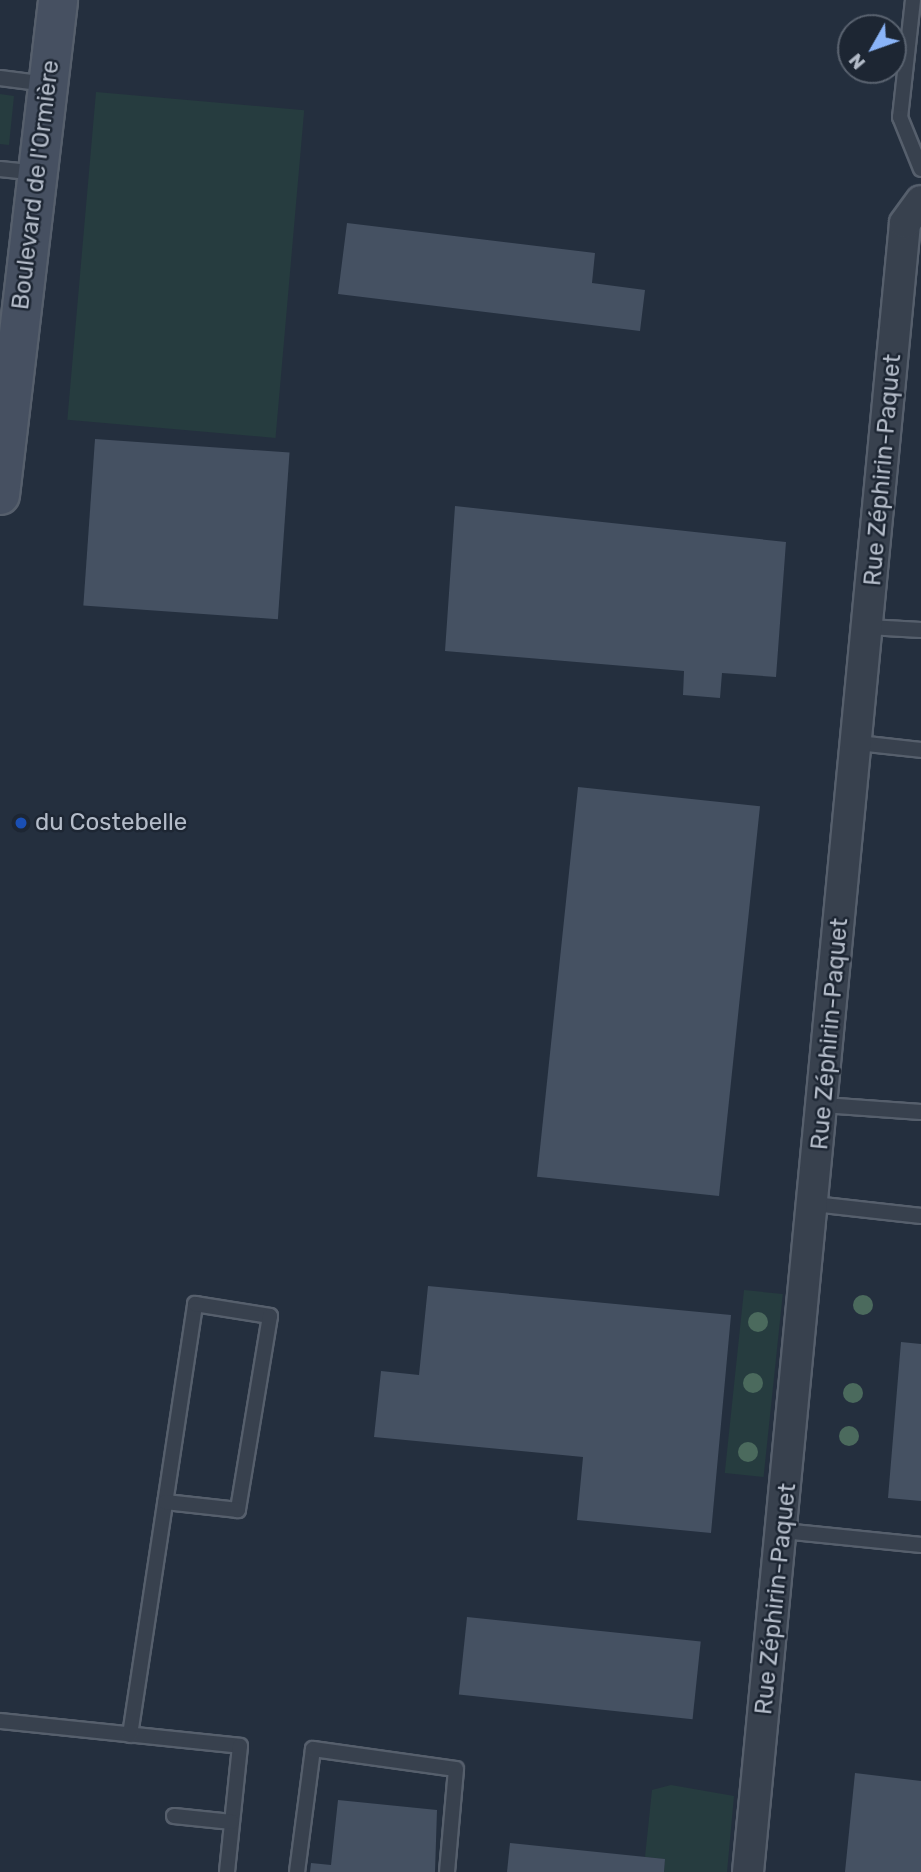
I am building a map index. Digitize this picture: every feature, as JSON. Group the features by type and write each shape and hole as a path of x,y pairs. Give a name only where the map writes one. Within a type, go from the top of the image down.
{"main road":[{"name":"Boulevard de l'Ormière","path":"1,473 58,0"}],"street":[{"name":"Rue Zéphirin-Paquet","path":"748,1872 858,743 905,223 921,201"}],"lane":[{"path":"913,0 900,117 921,169"},
{"path":"0,78 48,84"},
{"path":"0,169 37,174"},
{"path":"868,627 921,631"},
{"path":"858,743 921,750"},
{"path":"823,1105 921,1112"},
{"path":"814,1204 921,1216"},
{"path":"130,1735 165,1502 195,1304 270,1316 238,1510 165,1502"},
{"path":"782,1531 921,1545"},
{"path":"0,1721 240,1746 227,1872"},
{"path":"297,1872 313,1749 456,1769 447,1872"},
{"path":"174,1816 232,1822"}],"green space":[{"path":"96,92 304,110 276,438 67,420"},
{"path":"0,94 14,96 9,145 0,144"},
{"path":"744,1290 783,1294 764,1477 725,1473"},
{"path":"671,1785 734,1796 727,1872 664,1872 665,1859 645,1857 652,1790"}],"building":[{"path":"347,223 595,253 592,283 645,290 640,331 338,294"},
{"path":"95,439 290,453 278,619 83,606"},
{"path":"455,506 786,542 776,677 722,673 720,698 683,695 684,671 445,651"},
{"path":"578,787 760,806 719,1196 537,1177"},
{"path":"428,1286 731,1315 711,1533 577,1520 583,1457 374,1437 381,1371 419,1375"},
{"path":"901,1342 921,1344 921,1501 888,1498"},
{"path":"467,1617 701,1642 693,1719 459,1695"},
{"path":"855,1773 921,1781 921,1872 845,1872"},
{"path":"338,1800 437,1810 435,1872 310,1872 311,1863 331,1865"},
{"path":"510,1843 665,1859 664,1872 507,1872"}],"place":[{"name":"du Costebelle","path":"21,823"}]}
